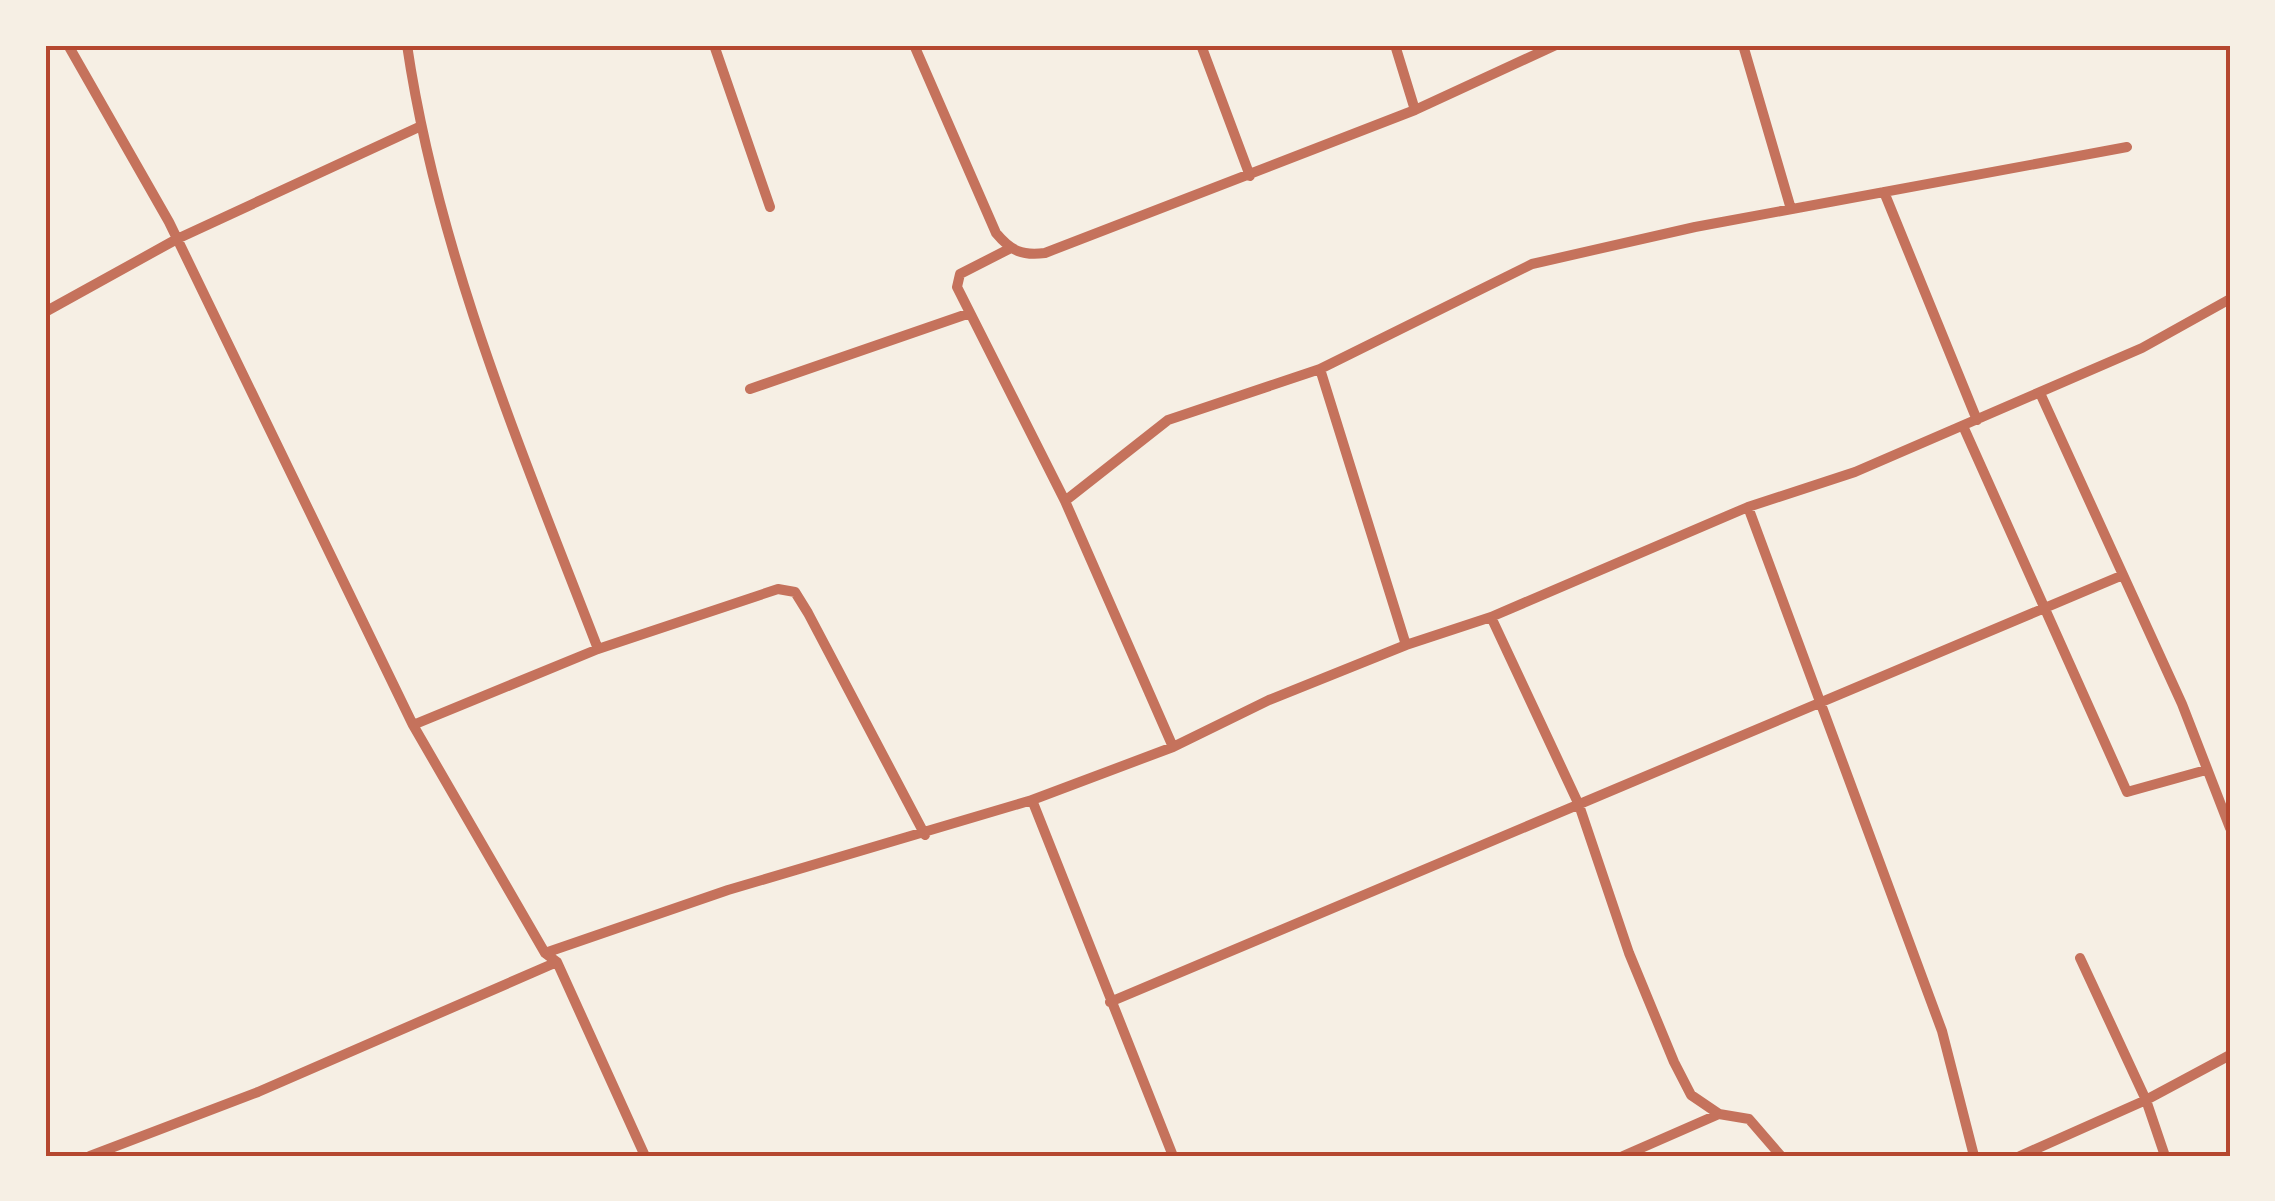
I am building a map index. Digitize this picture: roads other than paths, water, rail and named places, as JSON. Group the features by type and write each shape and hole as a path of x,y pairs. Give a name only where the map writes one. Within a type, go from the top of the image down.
{"street":[{"path":"68,45 177,239 413,725 545,953 557,962 645,1156"},
{"path":"407,45 419,127 479,334 598,650"},
{"path":"714,45 770,207"},
{"path":"914,45 996,233 1009,248 1026,256 1045,253 1250,176 1414,110 1556,45"},
{"path":"1201,45 1250,176"},
{"path":"1395,45 1414,110"},
{"path":"1744,45 1791,209"},
{"path":"45,312 177,239 419,127"},
{"path":"1065,501 1168,420 1320,368 1532,264 1791,209 2127,147"},
{"path":"1884,192 1977,420"},
{"path":"1009,248 956,280 1065,501 1173,747"},
{"path":"545,953 728,890 1032,800 1173,747 1269,700 1406,644 1490,617 1748,507 1855,472 2142,348 2230,299"},
{"path":"750,390 970,313"},
{"path":"1320,368 1406,644"},
{"path":"2040,393 2182,704 2230,828"},
{"path":"1963,426 2127,792 2206,770"},
{"path":"1748,507 1942,1031 1974,1156"},
{"path":"1110,1002 1824,704 2122,575"},
{"path":"413,725 598,650 753,594 778,589 795,592 924,835"},
{"path":"1490,617 1579,805 1629,953 1691,1095 1719,1114 1749,1119 1781,1156"},
{"path":"1032,800 1173,1156"},
{"path":"2080,958 2146,1100 2165,1156"},
{"path":"90,1156 258,1092 557,962"},
{"path":"2020,1156 2146,1100 2230,1055"},
{"path":"1623,1156 1719,1114"}]}
